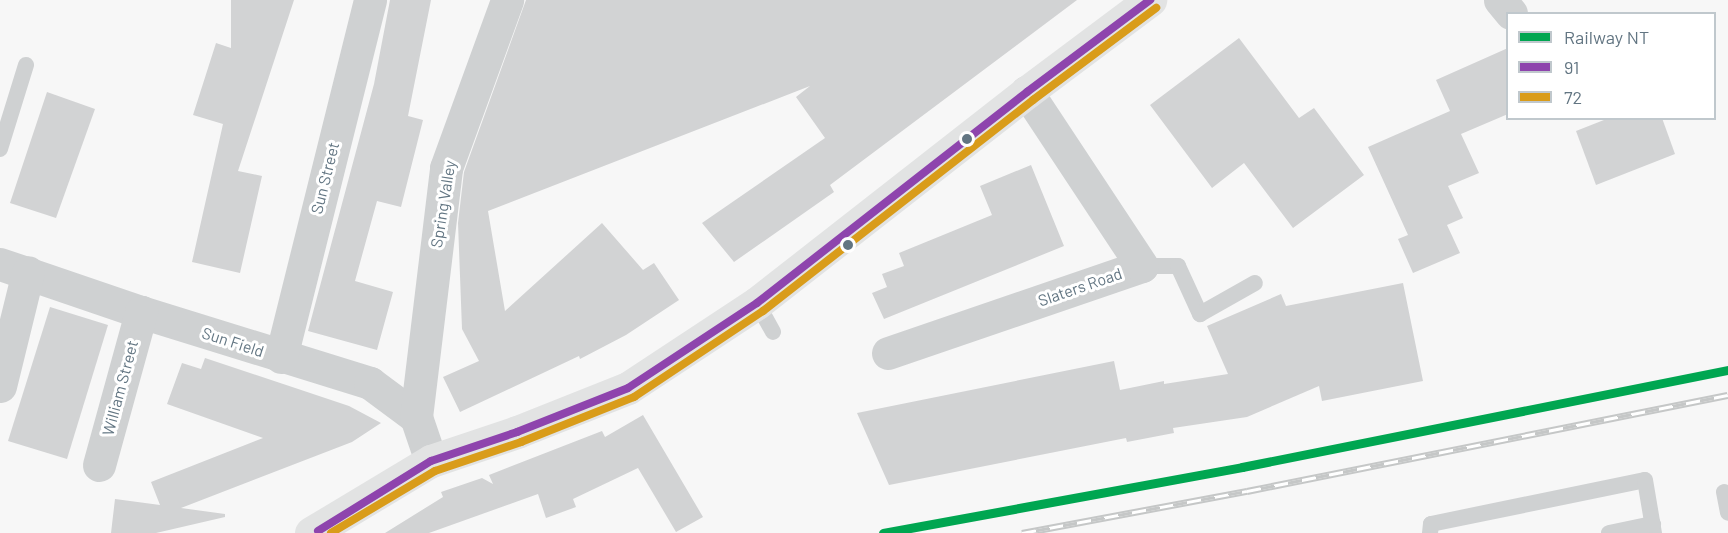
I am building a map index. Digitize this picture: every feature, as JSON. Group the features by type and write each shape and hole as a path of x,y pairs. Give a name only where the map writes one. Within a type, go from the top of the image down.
{"main road":[{"path":"317,532 431,461 528,428 628,388 757,303 1027,92 1150,0"}],"street":[{"name":"Sun Street","path":"281,357 370,0"},
{"name":"Spring Valley","path":"416,417 446,168 507,0"},
{"path":"1500,0 1509,12"},
{"name":"Slaters Road","path":"888,353 1142,266 1027,92"},
{"name":"Sun Field","path":"14,268 141,312 370,383 416,417"},
{"path":"0,386 14,268"},
{"name":"William Street","path":"99,465 141,312"},
{"path":"416,417 431,461"}],"lane":[{"path":"1511,12 1528,0"},
{"path":"0,149 26,65"},
{"path":"1142,266 1178,266 1200,314 1255,283"},
{"path":"757,303 773,332"},
{"path":"1430,533 1431,524 1645,480 1654,529 1609,533"},
{"path":"1724,492 1728,513"}],"building":[{"path":"231,0 294,0 238,171 262,176 240,273 192,262 223,124 193,115 216,43 231,48"},
{"path":"390,0 431,0 408,116 423,120 401,207 377,201 355,281 393,292 377,350 308,331 374,84"},
{"path":"526,0 1077,0 830,185 834,192 734,262 702,223 825,138 796,97 810,86 488,211 505,311 602,223 643,270 654,263 679,300 626,335 580,359 579,356 460,412 443,377 479,361 462,329 458,223 464,172"},
{"path":"1239,38 1299,118 1314,108 1364,175 1293,228 1244,163 1212,188 1150,105"},
{"path":"1506,49 1506,115 1461,134 1479,173 1448,186 1463,218 1447,225 1460,253 1413,273 1398,239 1408,235 1368,147 1450,111 1436,80"},
{"path":"47,92 95,109 56,218 10,203"},
{"path":"1604,120 1663,120 1675,154 1596,185 1576,131"},
{"path":"1031,165 1064,246 884,319 872,293 887,287 882,274 904,266 899,253 992,215 980,186"},
{"path":"1403,283 1423,381 1322,401 1319,386 1247,417 1173,428 1174,433 1127,442 1126,438 889,485 857,413 1114,361 1120,390 1164,381 1164,384 1228,374 1207,326 1281,294 1286,306"},
{"path":"50,307 108,325 67,459 8,441"},
{"path":"205,358 349,406 381,423 352,442 181,508 225,514 225,517 156,533 111,533 115,499 160,505 151,482 263,438 167,404 182,363 201,369"},
{"path":"643,415 703,517 676,532 638,468 573,499 576,507 546,518 538,494 429,533 385,533 443,497 441,492 482,478 493,484 489,475 602,431 605,437"}],"railway":[{"path":"1022,533 1247,491 1728,395"}],"rail line":[{"name":"NT","path":"883,533 1242,467 1728,370"}],"transit line":[{"name":"91","path":"318,531 431,461 517,432 628,388 757,303 1027,92 1150,0"},
{"name":"72","path":"331,533 435,471 521,442 634,397 763,311 1033,100 1156,8"}]}
